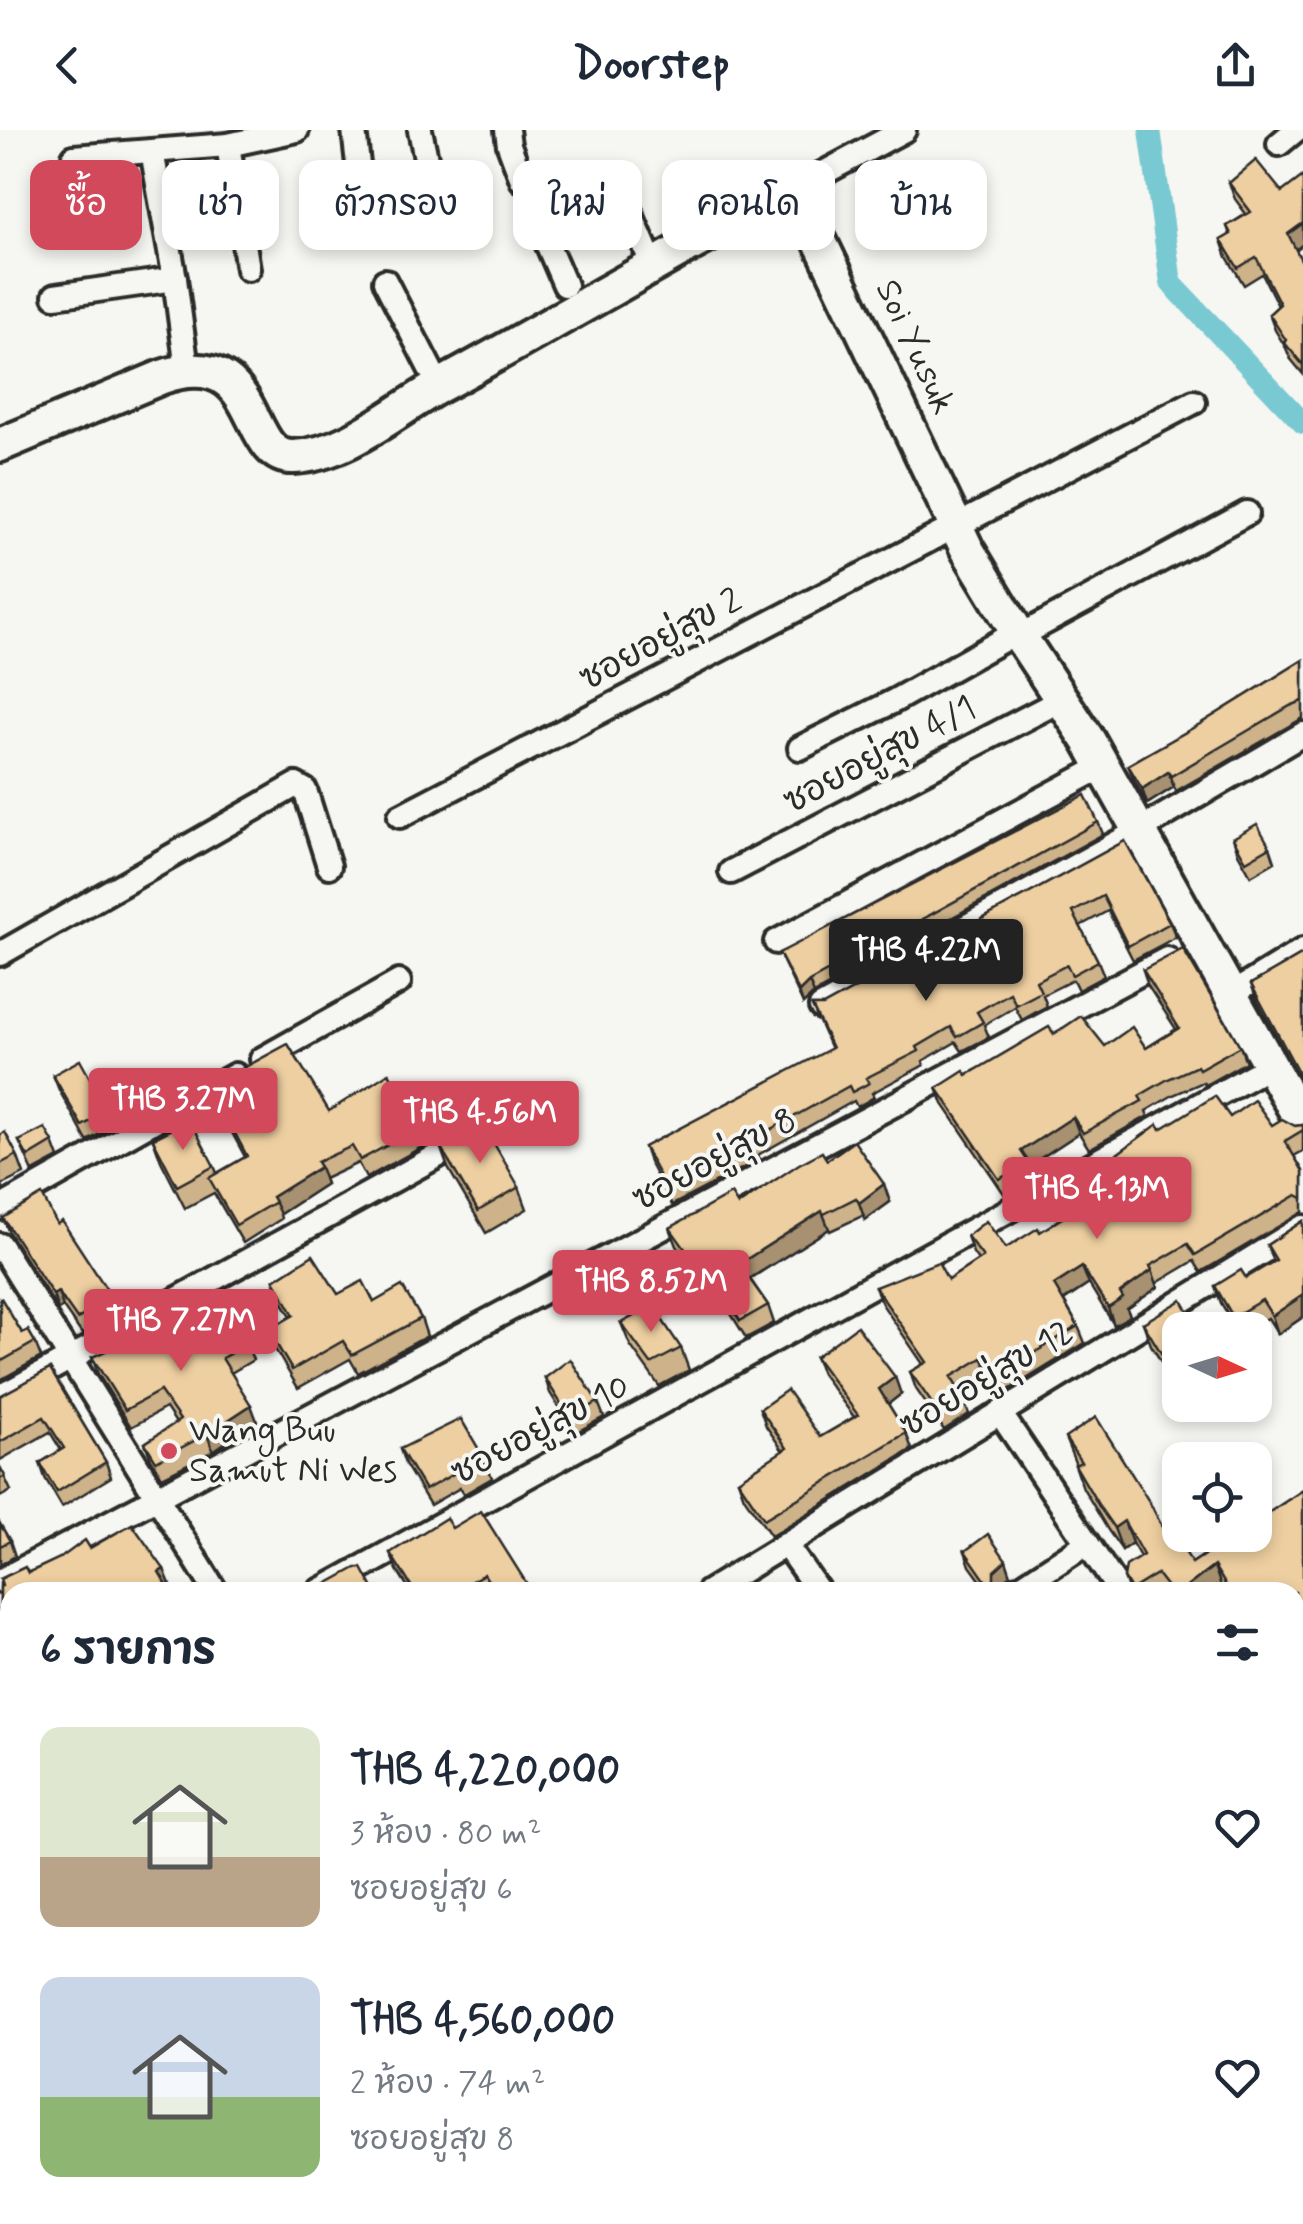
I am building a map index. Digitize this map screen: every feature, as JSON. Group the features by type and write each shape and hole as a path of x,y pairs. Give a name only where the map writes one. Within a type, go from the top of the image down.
{"street":[{"path":"74,157 228,145 297,130"},
{"path":"354,130 357,160"},
{"path":"420,130 426,160"},
{"path":"507,130 514,160"},
{"path":"835,167 904,130"},
{"path":"228,145 248,270"},
{"path":"152,151 176,279 187,369"},
{"path":"565,285 546,242 545,228 589,201 614,194 624,198 653,266"},
{"path":"0,445 187,369 201,368 230,382 273,451 289,458 320,451 366,432 439,386 682,250"},
{"name":"Soi Yusuk","path":"825,250 955,526 1018,634 1089,741 1230,995 1284,1076 1303,1124"},
{"path":"55,296 176,279"},
{"path":"385,281 439,386"},
{"name":"ซอยอยู่สุข 2","path":"400,816 1194,402"},
{"path":"800,748 1248,513"},
{"name":"ซอยอยู่สุข 4/1","path":"731,872 1061,700"},
{"path":"820,1007 1138,831 1303,734"},
{"path":"776,942 1102,767"},
{"path":"0,954 296,785 305,790 329,866"},
{"name":"ซอยอยู่สุข 8","path":"0,1581 1201,940"},
{"path":"1230,995 1303,950"},
{"path":"0,1208 399,982"},
{"name":"ซอยอยู่สุข 10","path":"337,1582 1284,1076"},
{"path":"0,1397 470,1137"},
{"name":"ซอยอยู่สุข 12","path":"724,1582 1303,1228"},
{"path":"0,1245 210,1582"},
{"path":"1000,1412 1113,1582"},
{"path":"785,1544 812,1582"},
{"path":"1027,1582 1086,1544"}],"building":[{"path":"1256,160 1282,192 1303,176 1303,223 1288,234 1303,264 1303,365 1284,342 1269,314 1280,304 1256,257 1238,268 1221,240 1231,234 1227,226 1251,212 1229,183"},
{"path":"1303,660 1303,701 1142,789 1128,765"},
{"path":"1085,795 1098,822 809,982 799,992 779,953"},
{"path":"1257,824 1270,847 1246,861 1233,838"},
{"path":"1125,841 1170,923 1128,946 1103,896 1073,912 1098,961 1072,975 1067,965 1036,981 1041,992 1016,1005 1010,993 977,1012 983,1022 957,1037 951,1027 917,1047 919,1051 866,1078 869,1083 852,1092 849,1086 752,1140 755,1144 667,1190 644,1147 832,1048 812,1006 823,1006"},
{"path":"1183,949 1240,1046 1199,1069 1197,1066 1168,1079 1139,1096 1142,1101 1083,1133 1073,1117 1021,1151 1029,1163 999,1179 937,1088 1049,1027 1054,1034 1081,1016 1105,1046 1132,1027 1146,1048 1179,1028 1143,970"},
{"path":"1303,954 1303,1081 1251,984"},
{"path":"288,1044 329,1111 389,1073 421,1127 360,1160 352,1146 317,1162 320,1167 272,1197 275,1202 236,1225 209,1178 247,1156 210,1086"},
{"path":"80,1060 108,1111 82,1126 53,1075"},
{"path":"1215,1096 1230,1117 1254,1100 1272,1125 1282,1119 1295,1126 1303,1125 1303,1130 1285,1141 1303,1171 1303,1198 1297,1195 1195,1255 1188,1244 1150,1266 1152,1270 1120,1293 1123,1298 1108,1308 1082,1267 1054,1285 1078,1326 993,1378 982,1358 951,1377 963,1397 938,1412 910,1372 927,1362 875,1287 938,1262 948,1280 983,1257 967,1236 986,1221 1006,1248 1038,1228 1040,1232 1120,1181 1106,1162 1158,1124 1161,1129"},
{"path":"190,1120 214,1166 177,1186 153,1139"},
{"path":"481,1121 519,1187 478,1211 440,1146"},
{"path":"45,1128 53,1142 28,1157 19,1141"},
{"path":"5,1132 17,1155 0,1164 0,1135"},
{"path":"854,1141 884,1184 859,1203 856,1198 824,1214 822,1211 739,1264 768,1305 740,1321 714,1278 708,1281 670,1228 731,1194 738,1205 799,1164 822,1152 827,1160"},
{"path":"42,1195 57,1224 62,1221 113,1299 77,1319 58,1292 53,1295 3,1218"},
{"path":"1303,1221 1303,1295 1272,1316 1262,1300 1242,1312 1230,1312 1215,1286 1241,1270 1246,1278 1276,1260 1267,1245"},
{"path":"313,1255 338,1294 363,1281 374,1302 402,1286 421,1318 352,1355 343,1341 292,1370 268,1330 294,1315 274,1280"},
{"path":"218,1294 247,1344 222,1358 251,1405 156,1461 145,1443 180,1420 160,1391 125,1410 92,1357 132,1339 135,1344"},
{"path":"0,1299 22,1333 28,1330 35,1342 0,1362"},
{"path":"1182,1300 1189,1312 1162,1312 1162,1355 1143,1323"},
{"path":"653,1306 681,1348 651,1364 621,1323"},
{"path":"857,1326 895,1377 879,1389 906,1433 764,1519 738,1480 787,1448 760,1409 787,1390 820,1437 858,1415 815,1357"},
{"path":"570,1359 598,1402 570,1418 545,1378"},
{"path":"50,1369 106,1462 57,1492 40,1463 64,1448 44,1417 0,1442 0,1396"},
{"path":"1096,1417 1162,1526 1162,1552 1185,1552 1192,1563 1209,1552 1272,1552 1272,1511 1303,1490 1303,1582 1224,1582 1214,1566 1193,1582 1163,1582 1157,1574 1144,1582 1126,1582 1126,1566 1143,1555 1124,1521 1114,1528 1100,1508 1075,1465 1081,1462 1065,1438"},
{"path":"461,1419 487,1463 459,1479 455,1473 425,1490 400,1449"},
{"path":"481,1511 526,1582 489,1582 484,1574 470,1582 409,1582 390,1553 446,1518 452,1528"},
{"path":"0,1524 10,1541 0,1546"},
{"path":"132,1524 164,1569 159,1572 165,1582 1,1582 0,1579 25,1567 28,1573 62,1557 85,1540 90,1548"},
{"path":"988,1534 1006,1560 994,1571 994,1582 987,1582 965,1551"},
{"path":"362,1568 370,1582 330,1582"}],"waterway":[{"path":"1150,130 1171,283 1303,423"}],"place":[{"name":"Wang Buu Samut Ni Wes","path":"169,1451"}]}
